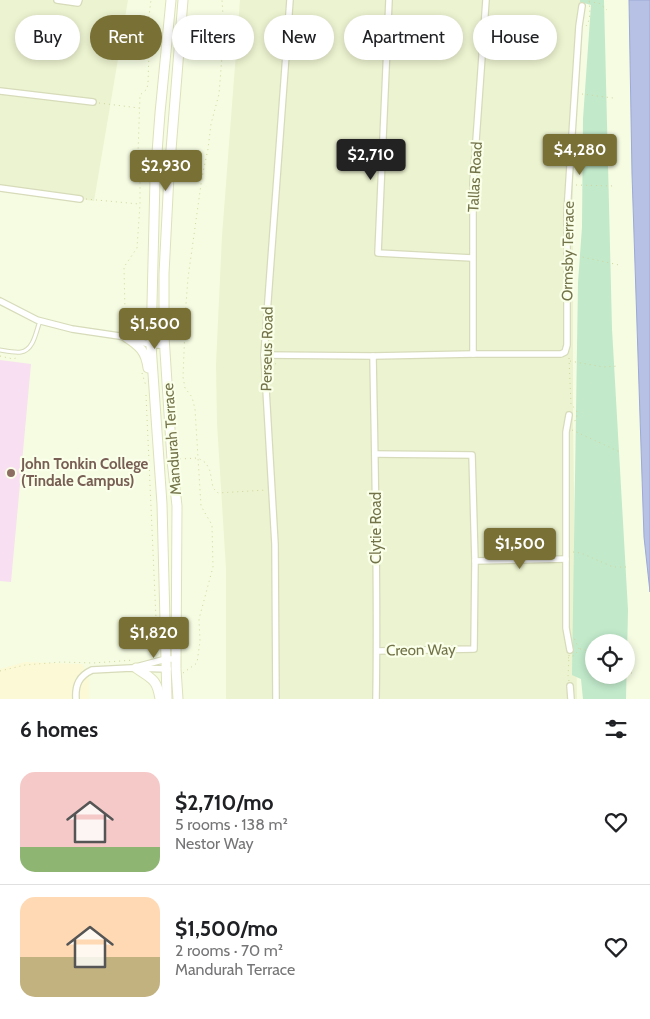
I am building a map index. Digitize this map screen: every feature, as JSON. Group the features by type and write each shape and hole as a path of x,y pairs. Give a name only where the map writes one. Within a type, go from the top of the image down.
{"main road":[{"name":"Mandurah Terrace","path":"166,699 162,504 150,386 155,179 172,0"},
{"name":"Mandurah Terrace","path":"178,699 176,673 177,506 164,336 164,274 169,175 183,0"},
{"path":"126,337 138,344 144,354 150,386"},
{"path":"134,668 152,678 159,688 160,699"}],"street":[{"path":"57,0 78,3 78,0"},
{"name":"Perseus Road","path":"276,699 274,544 264,355 290,0"},
{"path":"389,0 378,253 472,258"},
{"name":"Tallas Road","path":"473,354 473,183 486,0"},
{"name":"Ormsby Terrace","path":"473,354 561,354 565,352 567,345 567,212 582,6"},
{"path":"0,91 93,102"},
{"path":"0,188 80,199"},
{"path":"0,301 40,321 72,330 151,340 165,346"},
{"path":"151,340 164,336"},
{"path":"264,355 372,356 473,354"},
{"name":"Clytie Road","path":"372,356 375,454 376,699"},
{"path":"569,415 566,432 566,628 570,650"},
{"name":"Creon Way","path":"375,454 472,454 475,561 474,649 377,651"},
{"path":"475,561 566,559"},
{"path":"134,668 166,659 176,659"},
{"path":"76,699 77,683 82,676 92,670 134,668 166,670 176,673"},
{"path":"570,686 571,699"}],"lane":[{"path":"0,350 22,352 29,349 40,321"}],"path":[{"path":"126,337 128,327 125,312 124,267 137,248 140,204 138,153 140,95 147,90 148,83 149,52 146,39 151,0"},
{"path":"176,673 197,664 200,640 199,619 213,568 212,525 201,506 195,409 183,377 183,348 188,278 202,177 211,124 219,94 224,31 222,0"},
{"path":"589,2 599,3 607,10"},
{"path":"579,94 613,98"},
{"path":"93,102 140,108"},
{"path":"573,185 615,186"},
{"path":"80,199 140,204"},
{"path":"572,255 618,265"},
{"path":"0,356 13,359 20,357"},
{"path":"569,360 603,367 618,366"},
{"path":"142,371 150,386"},
{"path":"146,396 157,645 154,656 150,658 150,663"},
{"path":"571,430 620,452"},
{"path":"172,460 198,458 206,463 213,488 218,493 267,490"},
{"path":"570,551 581,553 614,567 627,567"},
{"path":"579,649 585,650"},
{"path":"568,658 570,686"},
{"path":"0,671 25,665 60,662 94,663 141,660"}],"shaded area":[{"path":"0,0 128,0 125,15 90,15 90,60 118,60 94,201 0,188"},
{"path":"240,0 580,0 573,178 573,424 577,699 226,699 226,569 217,423 216,364 222,236 235,60 254,60 254,15 239,15"},
{"path":"580,0 604,0 612,329 628,610 627,634 585,634 585,684 626,684 626,699 583,699 581,679 572,675 578,283 582,227 583,119 591,5 580,2"},
{"name":"John Tonkin College (Tindale Campus)","path":"0,360 31,364 11,582 0,581"},
{"path":"25,662 83,664 89,679 89,699 0,699 0,669"}],"water":[{"path":"629,0 650,0 650,592 644,537 632,174"}],"place":[{"name":"John Tonkin College (Tindale Campus)","path":"11,473"}]}
